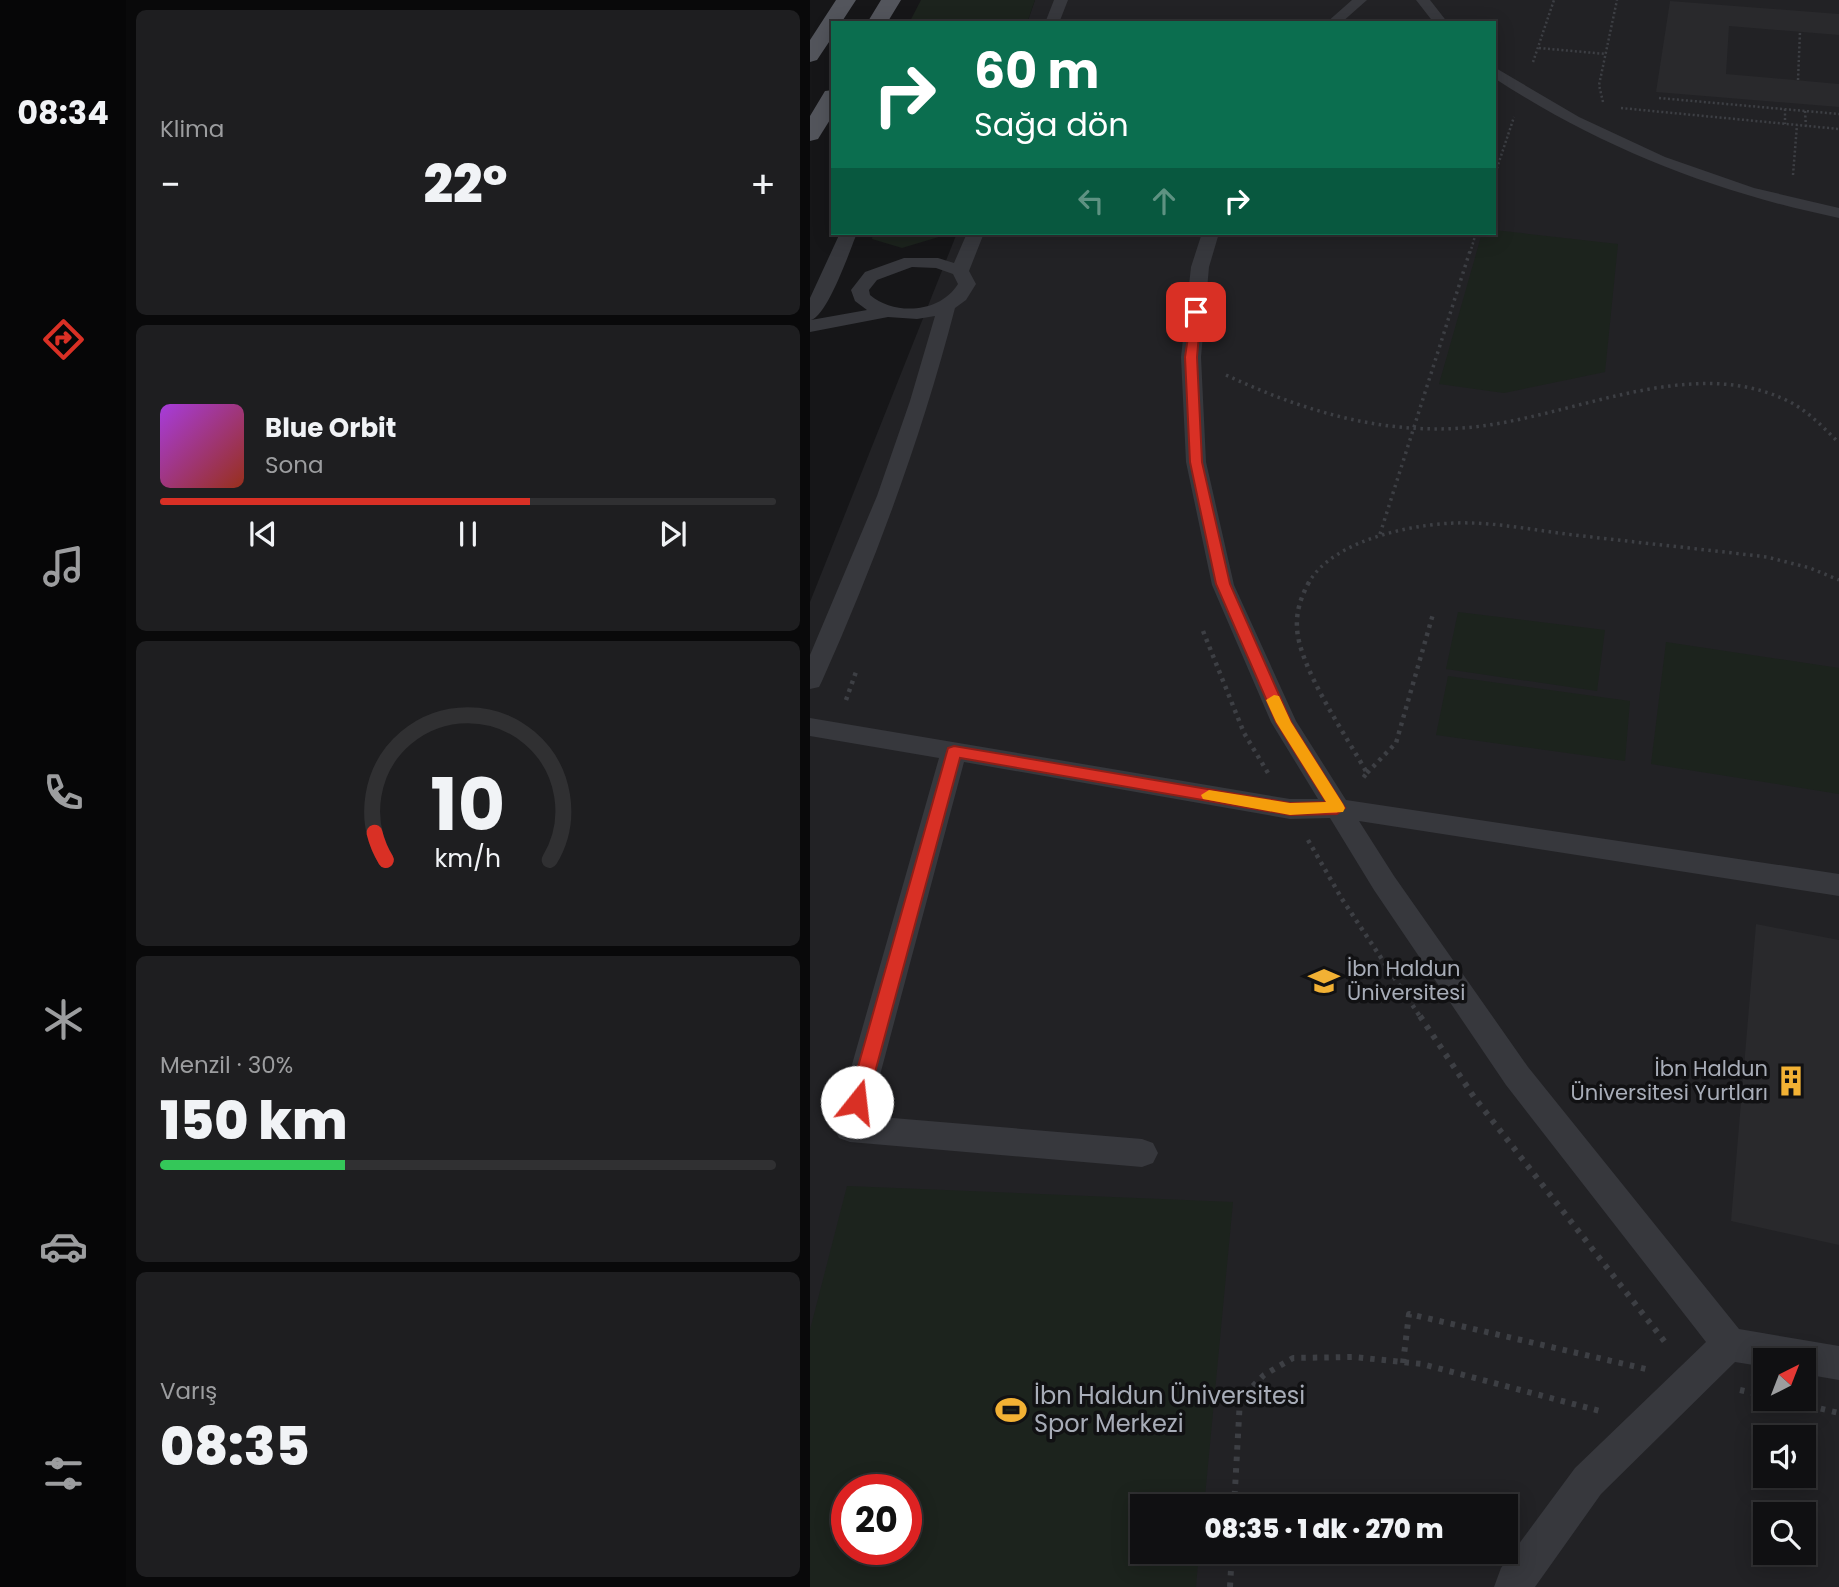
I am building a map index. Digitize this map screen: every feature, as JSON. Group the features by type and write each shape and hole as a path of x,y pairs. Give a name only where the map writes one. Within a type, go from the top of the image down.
{"main road":[{"path":"832,21 846,0"},
{"path":"879,21 890,0"},
{"path":"810,56 831,23"},
{"path":"810,134 831,99"}],"lane":[{"path":"1053,21 1061,0"},
{"path":"1335,21 1360,0"},
{"path":"1423,0 1439,21"},
{"path":"1496,72 1522,91 1635,149 1701,177 1752,193 1839,213"},
{"path":"960,271 974,235"},
{"path":"1209,235 1200,267 1191,357 1196,462 1223,584 1284,722 1384,883 1517,1076 1729,1344 1839,1363"},
{"path":"810,315 854,247 895,265"},
{"path":"810,326 888,312 918,313 947,305 964,291 967,284 960,271 938,263 925,261 895,265 871,276 860,290 866,304 888,312"},
{"path":"810,681 845,606 886,505 912,430 947,305"},
{"path":"822,729 1290,809 1337,808 1839,885"},
{"path":"954,752 850,1128 1142,1153"},
{"path":"1514,1587 1541,1543 1588,1481 1729,1344"}],"path":[{"path":"1542,42 1554,0"},
{"path":"1617,0 1599,88 1603,101 1613,107 1839,130"},
{"path":"1798,80 1800,32"},
{"path":"1539,48 1606,54"},
{"path":"1496,171 1522,91"},
{"path":"1659,98 1839,114"},
{"path":"1796,104 1796,110"},
{"path":"1785,109 1785,124"},
{"path":"1805,111 1806,127"},
{"path":"1795,162 1796,125"},
{"path":"1380,534 1475,235"},
{"path":"1191,357 1266,394 1326,415 1414,429 1502,424 1649,388 1694,382 1730,383 1763,390 1790,402 1810,415 1839,443"},
{"path":"1367,773 1314,674 1297,631 1298,605 1307,585 1326,562 1380,534 1441,523 1472,523 1767,557 1810,568 1839,580"},
{"path":"1337,808 1396,743 1433,614"},
{"path":"822,729 858,666"},
{"path":"1296,841 1310,843"},
{"path":"1403,1363 1408,1314 1694,1380"},
{"path":"1235,1494 1240,1399 1264,1375 1293,1358 1354,1357 1422,1364 1648,1423"},
{"path":"1816,1408 1839,1413"},
{"path":"1230,1587 1231,1564"}],"shaded area":[{"path":"921,0 1035,0 1028,21 910,21"},
{"name":"İbn Haldun Üniversitesi","path":"1035,0 1839,0 1839,1587 810,1587 810,602 956,235 1496,235 1496,21 1028,21"},
{"path":"1496,230 1618,244 1605,372 1504,393 1439,384 1481,235 1496,235"},
{"path":"873,235 945,235 902,248 872,239"},
{"path":"1458,612 1605,630 1597,691 1446,669"},
{"path":"1666,642 1839,668 1839,794 1651,764"},
{"path":"1448,676 1630,701 1625,761 1436,735"},
{"name":"İbn Haldun Üniversitesi Spor Merkezi","path":"847,1186 1233,1202 1205,1494 1130,1494 1130,1564 1198,1564 1196,1587 810,1587 810,1330"}],"building":[{"path":"1670,1 1839,14 1839,35 1729,26 1726,74 1839,84 1839,107 1656,92"},
{"name":"İbn Haldun Üniversitesi Yurtları","path":"1756,924 1839,940 1839,1245 1731,1221"}],"slow traffic":[{"path":"1209,795 1290,809 1337,808 1284,722 1274,700"}],"place":[{"name":"İbn Haldun Üniversitesi","path":"1324,981"},
{"name":"İbn Haldun Üniversitesi Yurtları","path":"1791,1081"},
{"name":"İbn Haldun Üniversitesi Spor Merkezi","path":"1011,1410"}],"route":[{"path":"857,1102 954,752 1290,809 1337,808 1284,722 1223,584 1196,462 1191,357 1196,312"}]}
